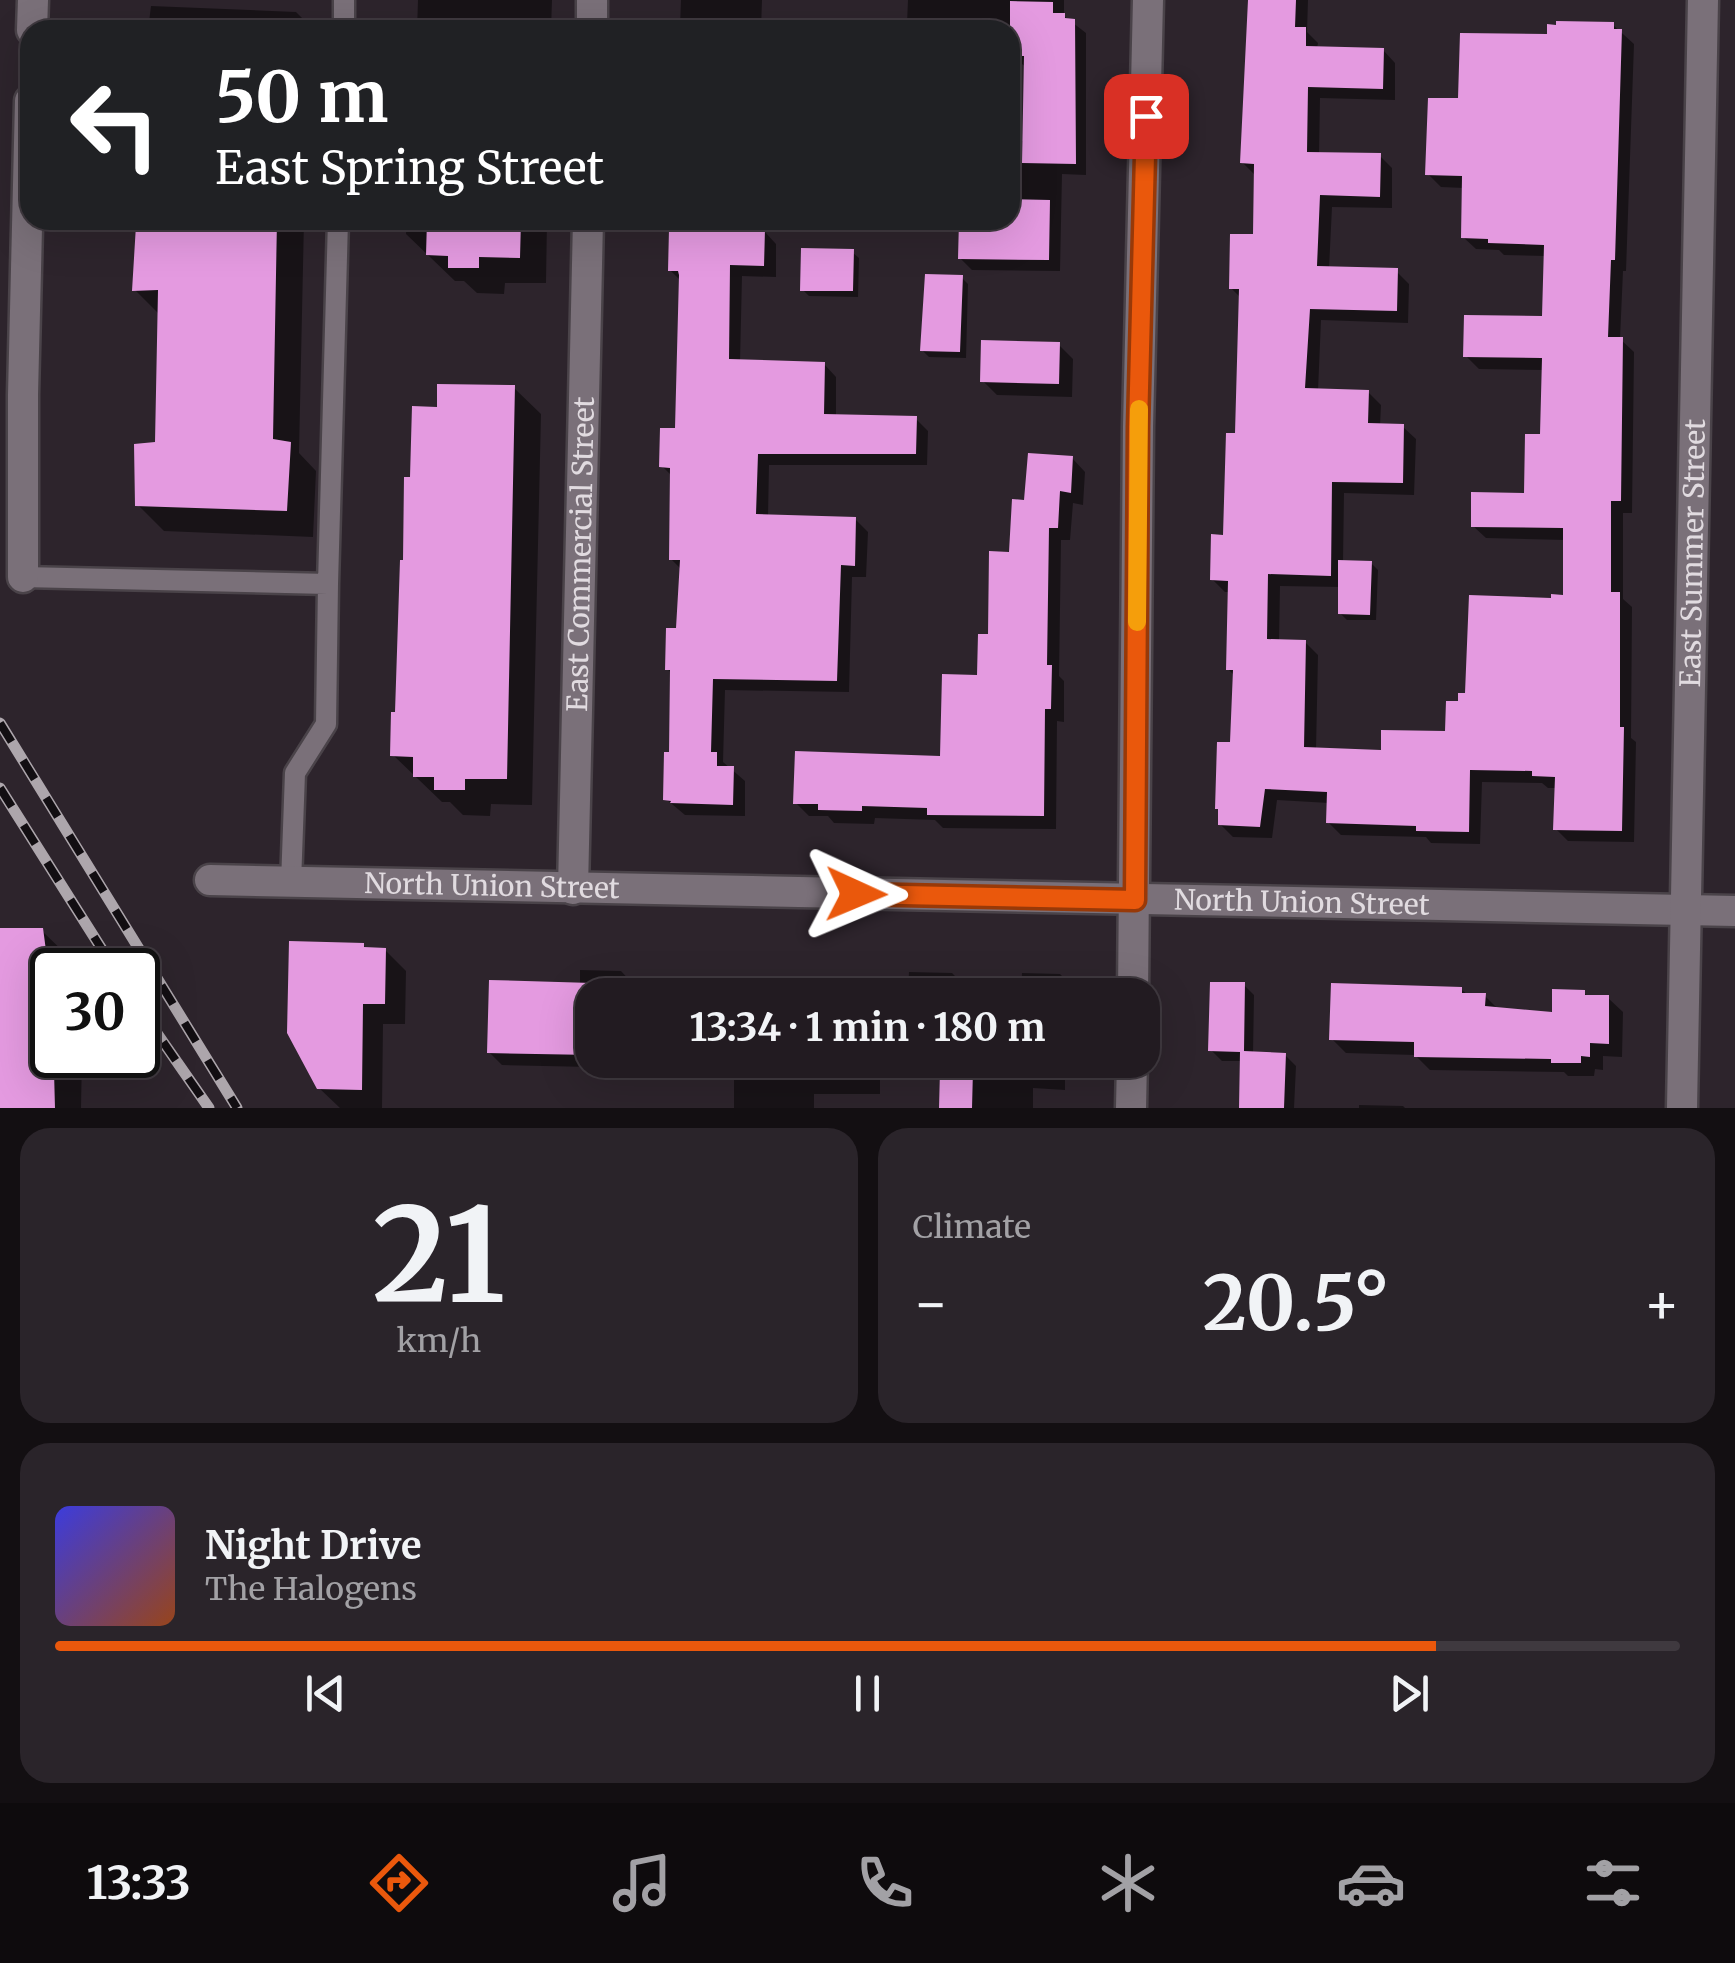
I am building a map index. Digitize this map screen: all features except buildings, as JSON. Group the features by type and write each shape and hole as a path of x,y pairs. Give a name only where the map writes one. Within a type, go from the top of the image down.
{"street":[{"path":"1133,978 1138,427 1148,0"},
{"name":"East Summer Street","path":"1682,1108 1703,0"},
{"path":"24,577 27,230"},
{"name":"East Commercial Street","path":"573,889 588,230"},
{"name":"North Union Street","path":"210,880 1735,911"},
{"path":"1131,1108 1132,1078"}],"lane":[{"path":"291,883 294,773 326,724 338,230"},
{"path":"24,577 328,584"}],"railway":[{"path":"0,723 237,1108"},
{"path":"0,788 101,948"},
{"path":"160,1038 209,1108"}],"slow traffic":[{"path":"1137,622 1139,409"}],"route":[{"path":"856,894 1135,900 1138,427 1146,116"}]}
